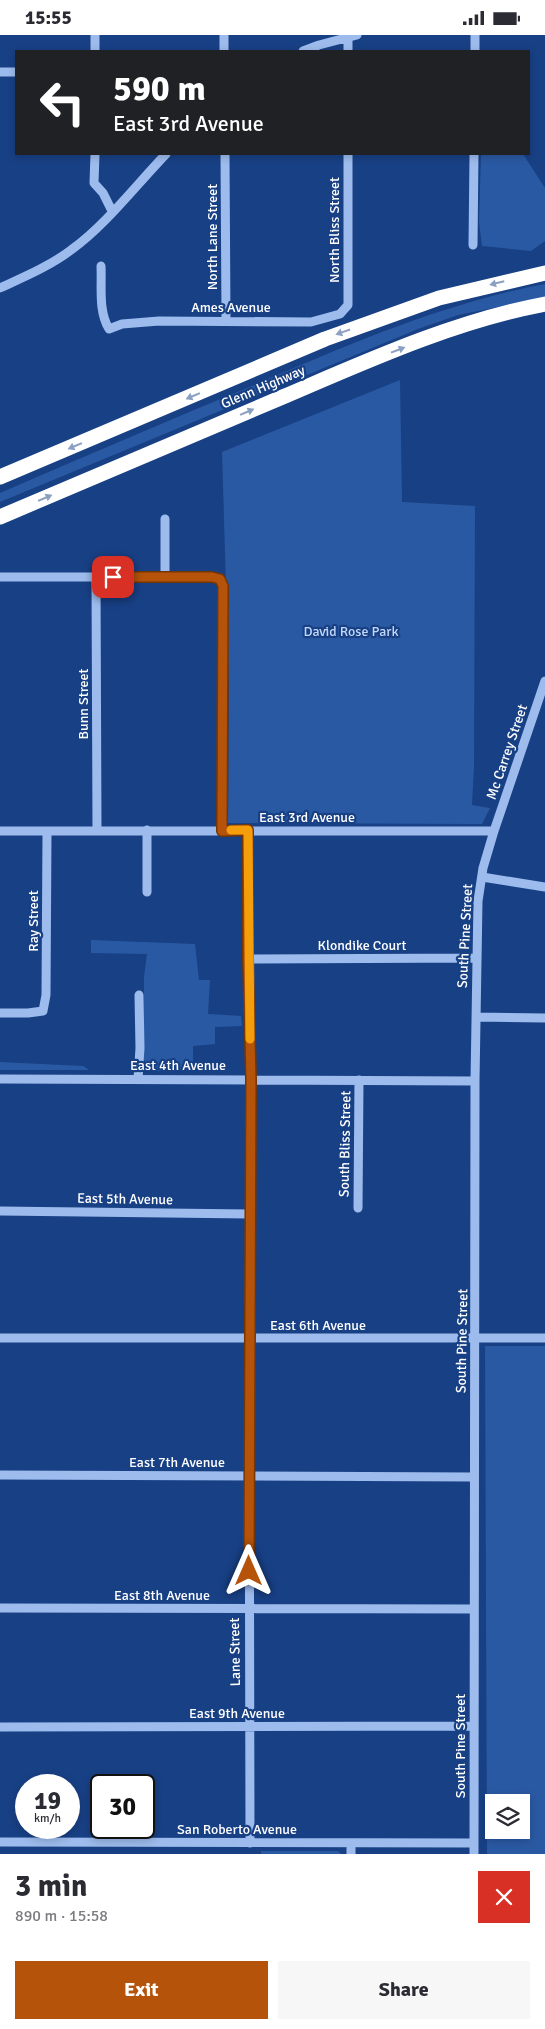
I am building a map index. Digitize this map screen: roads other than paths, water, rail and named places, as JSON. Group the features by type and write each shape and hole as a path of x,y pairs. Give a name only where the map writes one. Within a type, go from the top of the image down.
{"highway":[{"name":"Glenn Highway","path":"0,477 325,339 439,298 545,273"},
{"name":"Glenn Highway","path":"0,517 344,370 451,329 545,304"}],"street":[{"path":"95,35 95,50"},
{"path":"224,35 224,50"},
{"path":"306,50 351,35 348,50"},
{"path":"475,35 475,50"},
{"path":"0,73 15,73"},
{"path":"94,155 94,183 103,193 112,211"},
{"path":"0,288 72,250 92,233 165,155"},
{"name":"North Lane Street","path":"225,155 226,320"},
{"name":"North Bliss Street","path":"348,155 348,305"},
{"path":"473,245 474,155"},
{"name":"Ames Avenue","path":"101,266 104,321 109,329 132,323 226,320 316,321 340,314 348,305"},
{"path":"165,519 165,577"},
{"path":"0,577 212,577 220,579 223,586 222,831"},
{"name":"Bunn Street","path":"96,578 97,829"},
{"name":"Mc Carrey Street","path":"494,831 545,681"},
{"name":"East 3rd Avenue","path":"0,831 97,829 494,831"},
{"path":"147,830 147,892"},
{"name":"Lane Street","path":"248,830 248,959 251,1079 248,1338 250,1843"},
{"name":"Ray Street","path":"0,1013 43,1011 46,995 47,831"},
{"name":"South Pine Street","path":"474,1854 476,959 478,901 494,831"},
{"path":"482,877 545,887"},
{"name":"Klondike Court","path":"248,959 476,959"},
{"path":"138,1079 140,1048 139,995"},
{"path":"477,1017 545,1018"},
{"name":"East 4th Avenue","path":"0,1079 359,1079 475,1081"},
{"name":"South Bliss Street","path":"358,1208 359,1079"},
{"name":"East 5th Avenue","path":"0,1211 249,1214"},
{"name":"East 6th Avenue","path":"0,1338 545,1338"},
{"name":"East 7th Avenue","path":"0,1475 474,1477"},
{"name":"East 8th Avenue","path":"0,1608 474,1609"},
{"name":"East 9th Avenue","path":"0,1727 474,1726"},
{"name":"San Roberto Avenue","path":"0,1842 474,1843"},
{"path":"351,1843 351,1854"}],"park label":[{"name":"David Rose Park","path":"351,631"}]}
